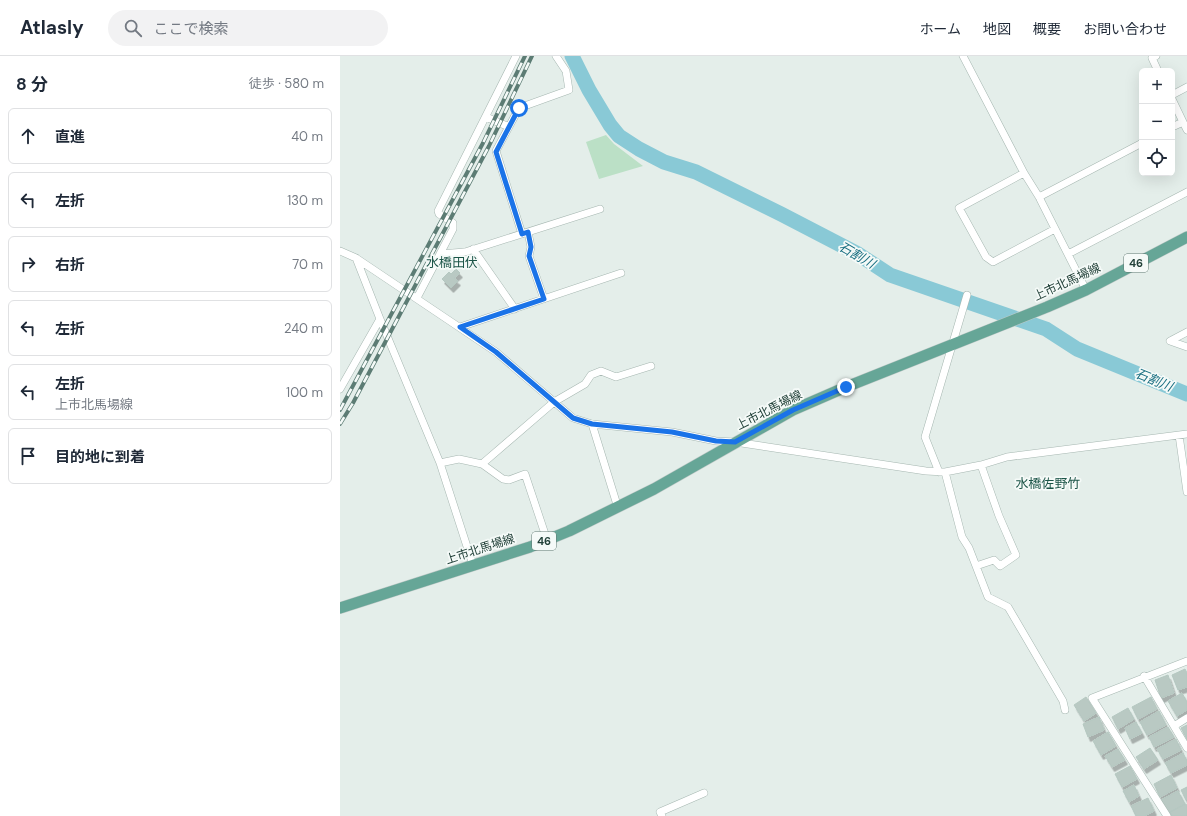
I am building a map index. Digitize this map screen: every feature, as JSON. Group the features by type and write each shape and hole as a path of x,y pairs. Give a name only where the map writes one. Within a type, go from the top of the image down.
{"main road":[{"name":"上市北馬場線","path":"340,608 474,565 569,532 654,489 793,410 1086,290 1187,237"}],"street":[{"path":"417,298 453,229 453,223 439,214 438,211 516,56"},
{"path":"544,299 529,256 531,247 496,152 519,108 569,90 566,71 556,56"},
{"path":"963,56 1024,173 1039,197 1086,290"},
{"path":"1156,56 1152,58 1157,68"},
{"path":"1175,93 1187,87"},
{"path":"1174,104 1187,130"},
{"path":"486,116 509,127"},
{"path":"1175,126 1183,122"},
{"path":"1039,197 1139,145"},
{"path":"1024,173 959,208 986,257 993,262 1055,229"},
{"path":"1068,254 1187,192"},
{"path":"440,254 465,252 600,208"},
{"path":"474,249 515,309"},
{"path":"340,251 356,258 496,352 573,418 592,424 672,432 716,441 735,442 942,472 981,465 1007,457 1187,434"},
{"path":"356,258 440,463 474,565"},
{"path":"460,327 621,273"},
{"path":"967,295 925,437 942,472 962,537 969,548 988,597 1008,607 1063,701 1065,710"},
{"path":"340,389 380,319"},
{"path":"1187,332 1170,341 1187,347"},
{"path":"482,464 554,402 585,384 591,376 601,371 616,377 651,366"},
{"path":"592,424 618,508"},
{"path":"1179,435 1187,492"},
{"path":"440,463 459,459 482,464 503,479 509,480 525,474 547,540"},
{"path":"976,566 994,560 1000,566 1016,555 981,465"},
{"path":"1167,816 1092,698 1144,676 1187,661"},
{"path":"1144,676 1187,748"},
{"path":"1174,726 1187,718"},
{"path":"662,816 660,812 704,793"}],"green space":[{"path":"606,135 614,144 643,166 599,179 586,142"}],"building":[{"path":"456,269 460,273 454,278 458,281 451,288 442,279 449,272 451,274"},
{"path":"1185,669 1187,673 1187,687 1178,690 1172,675"},
{"path":"1168,675 1174,693 1161,698 1155,680"},
{"path":"1182,693 1187,702 1187,710 1177,716 1168,701"},
{"path":"1086,697 1096,713 1084,721 1074,705"},
{"path":"1151,697 1157,709 1138,719 1132,707"},
{"path":"1128,708 1134,719 1118,729 1112,717"},
{"path":"1159,711 1166,725 1147,735 1140,722"},
{"path":"1099,717 1104,730 1088,737 1083,724"},
{"path":"1136,722 1142,733 1130,739 1125,728"},
{"path":"1187,725 1187,739 1181,728"},
{"path":"1168,727 1174,737 1154,747 1149,737"},
{"path":"1108,732 1116,746 1101,755 1093,741"},
{"path":"1176,739 1181,750 1163,759 1157,749"},
{"path":"1150,748 1158,760 1144,769 1136,757"},
{"path":"1118,749 1125,760 1112,767 1105,756"},
{"path":"1183,753 1187,761 1187,765 1171,773 1165,763"},
{"path":"1130,766 1137,779 1122,787 1115,774"},
{"path":"1171,775 1177,788 1160,797 1154,784"},
{"path":"1134,785 1139,796 1129,802 1123,791"},
{"path":"1187,787 1187,799 1186,800 1181,790"},
{"path":"1178,791 1185,804 1168,813 1161,800"},
{"path":"1148,798 1154,811 1144,816 1136,816 1131,806"},
{"path":"1186,804 1187,816 1172,816 1170,812"}],"waterway":[{"name":"石割川","path":"572,56 589,90 610,125 619,136 639,149 664,162 696,172 781,214 858,254 890,275 1046,329 1077,349 1187,394"}],"railway":[{"path":"340,410 483,143 525,56"},
{"path":"340,424 353,403 489,146 532,56"}],"district":[{"name":"水橋田伏","path":"452,262"},
{"name":"水橋佐野竹","path":"1048,483"}],"route":[{"path":"519,108 496,152 522,234 528,232 531,247 529,256 544,299 460,327 496,352 573,418 592,424 672,432 716,441 735,442 793,410 846,387"}]}
